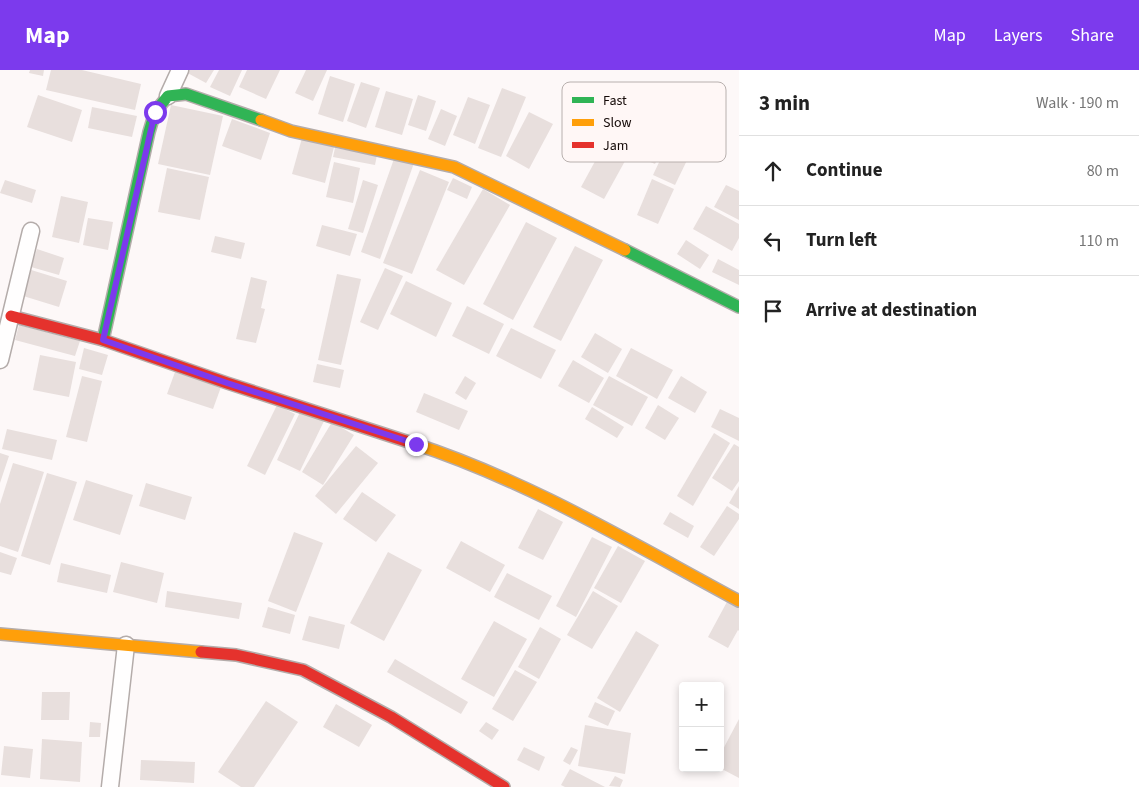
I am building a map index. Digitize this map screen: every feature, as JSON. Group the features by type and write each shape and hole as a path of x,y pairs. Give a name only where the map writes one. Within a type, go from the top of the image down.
{"street":[{"path":"103,340 149,132 155,112 168,96 180,70"},
{"path":"168,96 186,94 291,131 454,167 510,192 739,307"},
{"path":"0,360 31,231"},
{"path":"11,316 103,340 227,383 416,444 491,472 554,502 739,601"},
{"path":"0,634 236,655 304,670 391,717 504,787"},
{"path":"110,787 126,645"}],"building":[{"path":"30,70 44,70 43,76 29,73"},
{"path":"51,70 82,70 141,84 135,110 46,90"},
{"path":"182,70 214,70 206,83"},
{"path":"219,70 242,70 230,96 210,87"},
{"path":"247,70 280,70 266,99 239,87"},
{"path":"306,70 327,70 313,101 295,93"},
{"path":"330,76 355,84 343,122 318,114"},
{"path":"361,82 380,88 366,128 347,121"},
{"path":"502,88 526,97 501,157 478,148"},
{"path":"386,91 413,99 402,135 375,127"},
{"path":"38,95 82,110 72,142 27,127"},
{"path":"418,95 436,101 426,131 408,125"},
{"path":"468,97 490,105 475,144 453,135"},
{"path":"171,105 223,116 210,175 158,164"},
{"path":"92,107 137,116 132,137 88,128"},
{"path":"441,109 457,116 445,146 428,139"},
{"path":"529,112 553,124 529,169 506,156"},
{"path":"232,119 270,133 261,160 222,146"},
{"path":"302,138 334,147 325,183 292,174"},
{"path":"335,148 377,155 375,165 333,157"},
{"path":"395,156 414,163 380,259 361,252"},
{"path":"334,162 360,168 353,203 326,197"},
{"path":"595,162 624,162 604,199 581,187"},
{"path":"659,162 686,162 675,185 653,175"},
{"path":"167,168 209,177 200,220 158,212"},
{"path":"420,170 449,182 412,274 383,263"},
{"path":"453,178 472,187 467,199 447,190"},
{"path":"652,179 674,189 658,224 637,215"},
{"path":"5,180 36,190 32,203 0,193"},
{"path":"363,180 378,185 363,233 348,229"},
{"path":"726,185 739,191 739,220 714,207"},
{"path":"483,189 510,205 464,285 436,270"},
{"path":"61,196 88,202 79,243 52,237"},
{"path":"706,206 739,224 739,238 732,251 693,229"},
{"path":"88,218 113,222 108,250 83,245"},
{"path":"526,222 557,238 513,320 483,304"},
{"path":"322,225 357,234 350,256 316,246"},
{"path":"215,236 245,243 241,259 211,252"},
{"path":"686,240 709,255 700,269 677,254"},
{"path":"575,246 603,260 561,341 533,327"},
{"path":"37,249 64,258 59,275 31,267"},
{"path":"718,259 739,270 739,285 712,272"},
{"path":"385,268 403,276 378,330 360,322"},
{"path":"28,269 67,281 59,307 20,295"},
{"path":"337,274 361,279 341,365 318,360"},
{"path":"251,277 267,281 261,308 265,309 256,343 236,339"},
{"path":"406,281 452,303 436,337 390,314"},
{"path":"467,306 504,324 489,354 452,336"},
{"path":"19,325 80,341 75,356 15,340"},
{"path":"511,328 556,350 541,379 496,356"},
{"path":"595,333 622,349 608,373 581,357"},
{"path":"84,348 108,355 102,375 79,369"},
{"path":"631,348 673,370 657,399 616,376"},
{"path":"40,355 76,362 69,397 33,390"},
{"path":"573,360 604,378 589,403 558,386"},
{"path":"317,364 344,370 340,388 313,382"},
{"path":"175,372 221,387 213,409 167,394"},
{"path":"82,376 102,381 87,442 66,437"},
{"path":"465,376 476,383 466,400 455,393"},
{"path":"609,376 648,397 632,426 593,405"},
{"path":"681,376 707,392 695,413 668,398"},
{"path":"424,393 468,411 459,430 416,412"},
{"path":"277,405 295,414 265,475 247,466"},
{"path":"658,405 679,418 665,440 645,428"},
{"path":"592,407 624,427 617,438 585,419"},
{"path":"720,409 739,418 739,441 711,427"},
{"path":"301,410 324,421 300,471 277,460"},
{"path":"332,422 354,435 323,485 302,472"},
{"path":"7,429 57,440 52,460 2,449"},
{"path":"714,433 730,443 693,506 677,496"},
{"path":"734,444 739,447 739,481 732,491 712,478"},
{"path":"356,446 378,463 336,514 315,496"},
{"path":"0,453 9,456 0,483"},
{"path":"13,463 44,472 18,552 0,546 0,504"},
{"path":"47,473 77,482 50,565 21,556"},
{"path":"86,480 133,495 120,535 73,520"},
{"path":"146,483 192,497 185,520 139,506"},
{"path":"739,486 739,509 729,503"},
{"path":"362,492 396,515 376,542 343,519"},
{"path":"727,506 739,514 739,519 714,556 700,547"},
{"path":"538,509 563,522 543,560 518,548"},
{"path":"670,512 694,526 688,538 663,524"},
{"path":"294,532 323,543 296,612 268,601"},
{"path":"592,537 612,547 576,617 556,606"},
{"path":"461,541 505,565 490,592 446,568"},
{"path":"618,546 645,561 621,603 594,588"},
{"path":"0,552 17,558 11,575 0,572"},
{"path":"388,552 422,570 384,641 350,623"},
{"path":"121,562 164,573 157,603 113,592"},
{"path":"61,563 111,575 107,593 57,582"},
{"path":"507,573 552,596 539,620 494,597"},
{"path":"167,591 242,603 239,619 165,607"},
{"path":"593,591 618,606 592,649 567,635"},
{"path":"728,600 739,606 739,631 728,648 708,637"},
{"path":"268,607 295,615 290,634 262,627"},
{"path":"309,616 345,625 339,649 302,640"},
{"path":"494,621 527,639 494,697 461,679"},
{"path":"540,627 561,639 539,679 518,667"},
{"path":"636,631 659,645 620,712 597,698"},
{"path":"395,659 468,702 461,714 387,672"},
{"path":"515,670 537,682 513,721 492,709"},
{"path":"42,692 70,692 69,720 41,720"},
{"path":"266,701 298,722 254,787 241,787 218,772"},
{"path":"595,702 615,711 608,726 588,717"},
{"path":"336,704 372,725 359,747 323,727"},
{"path":"739,719 739,778 724,770 724,747"},
{"path":"90,722 101,723 100,737 89,737"},
{"path":"486,722 499,730 492,740 479,731"},
{"path":"585,725 631,733 625,774 578,766"},
{"path":"42,739 82,742 80,782 40,779"},
{"path":"4,746 33,749 30,778 1,775"},
{"path":"524,747 545,757 539,771 517,760"},
{"path":"571,747 578,750 570,765 563,761"},
{"path":"141,760 195,762 194,783 140,780"},
{"path":"570,769 605,787 565,787 561,785"},
{"path":"615,776 623,780 620,787 609,786"}],"traffic: fast":[{"path":"103,340 155,112 168,96 186,94 261,120"},
{"path":"625,250 739,307"}],"traffic: slow":[{"path":"261,120 291,131 454,167 625,250"},
{"path":"412,443 455,458 538,494 579,514 739,601"},
{"path":"0,634 201,652"}],"traffic: jam":[{"path":"11,316 103,340 227,383 412,443"},
{"path":"201,652 236,655 303,670 391,717 504,787"}],"route":[{"path":"155,112 103,340 227,383 416,444"}]}
